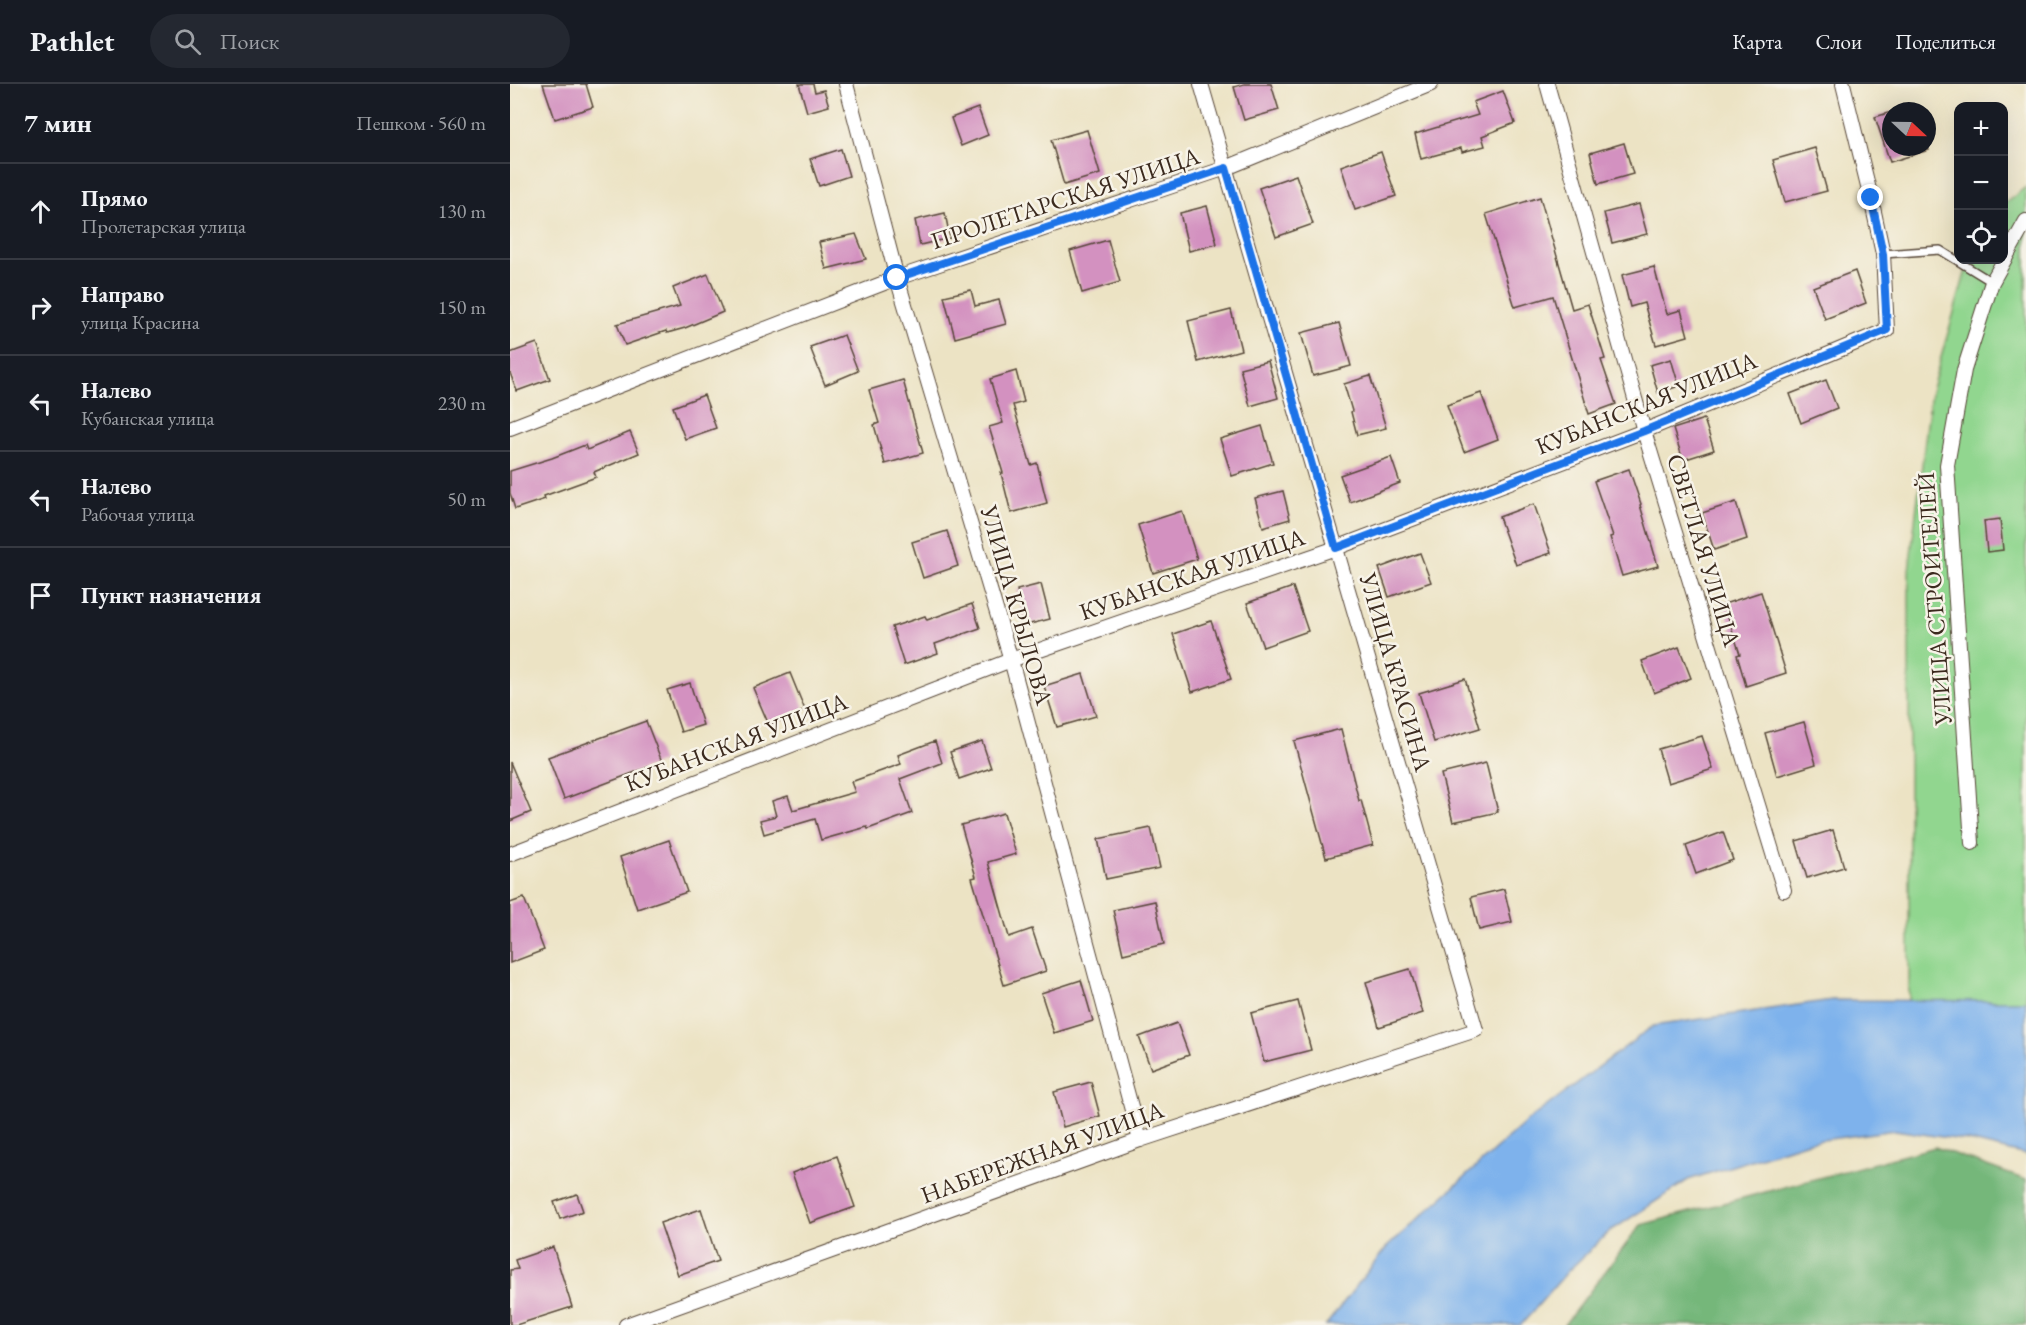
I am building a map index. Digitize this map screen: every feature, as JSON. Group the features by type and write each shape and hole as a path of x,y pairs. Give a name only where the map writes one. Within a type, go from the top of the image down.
{"street":[{"name":"УЛИЦА КРЫЛОВА","path":"846,84 897,278 1011,660 1140,1140"},
{"name":"УЛИЦА КРАСИНА","path":"1201,84 1476,1030"},
{"name":"ПРОЛЕТАРСКАЯ УЛИЦА","path":"510,428 897,278 1226,168 1431,84"},
{"name":"СВЕТЛАЯ УЛИЦА","path":"1547,84 1644,431 1784,890"},
{"path":"1843,84 1883,254"},
{"name":"УЛИЦА СТРОИТЕЛЕЙ","path":"1972,843 1947,465 1964,370 1992,282 2026,221"},
{"name":"КУБАНСКАЯ УЛИЦА","path":"510,854 1011,660 1336,548 1644,431 1887,330 1883,254"},
{"name":"НАБЕРЕЖНАЯ УЛИЦА","path":"626,1325 1140,1140 1476,1030"}],"lane":[{"path":"1883,254 1940,250 1992,282"}],"green space":[{"path":"2026,187 2026,1013 1909,1004 1909,570 1931,392 1968,264 2008,264 2008,201"},
{"path":"1935,1147 2026,1180 2026,1325 1564,1325 1641,1225"}],"water":[{"path":"1832,1000 2026,1001 2026,1155 1969,1141 1895,1130 1808,1142 1688,1180 1609,1232 1568,1271 1521,1325 1326,1325 1386,1248 1527,1121 1653,1026"}],"building":[{"path":"543,84 586,84 593,107 555,119"},
{"path":"799,84 813,84 815,92 824,90 829,106 807,112"},
{"path":"1244,84 1271,84 1279,110 1244,120 1234,87"},
{"path":"1503,91 1515,123 1482,136 1485,146 1462,152 1461,148 1421,159 1415,134 1478,115 1473,102"},
{"path":"978,108 988,135 961,146 951,118"},
{"path":"1882,115 1882,138 1875,117"},
{"path":"1087,130 1100,174 1064,185 1051,140"},
{"path":"1624,143 1633,174 1598,184 1590,153"},
{"path":"1815,148 1827,191 1785,202 1773,160"},
{"path":"841,149 849,176 819,186 810,159"},
{"path":"1381,152 1396,196 1355,210 1341,166"},
{"path":"1888,156 1910,156 1890,162"},
{"path":"1296,175 1313,224 1276,237 1259,188"},
{"path":"1540,197 1572,309 1588,304 1605,359 1601,360 1616,404 1589,414 1553,296 1515,307 1486,214"},
{"path":"1639,204 1647,234 1612,243 1604,213"},
{"path":"1207,206 1217,244 1189,251 1180,213"},
{"path":"945,213 950,238 920,245 915,220"},
{"path":"856,234 866,259 826,269 819,242"},
{"path":"1108,240 1120,282 1082,293 1070,251"},
{"path":"1654,267 1667,314 1681,310 1688,336 1656,345 1644,303 1630,307 1622,275"},
{"path":"1855,271 1866,303 1825,319 1813,287"},
{"path":"708,274 723,312 685,328 667,333 666,331 625,345 617,324 680,306 673,288"},
{"path":"971,290 975,306 999,300 1006,324 955,338 944,296"},
{"path":"1231,310 1241,350 1198,362 1188,321"},
{"path":"1339,323 1351,366 1313,376 1301,333"},
{"path":"844,335 858,371 825,385 810,347"},
{"path":"537,343 550,379 517,391 510,373 510,353"},
{"path":"1671,359 1679,386 1658,393 1650,365"},
{"path":"1268,361 1278,398 1250,406 1240,368"},
{"path":"1016,371 1024,402 1013,405 1031,465 1037,463 1047,503 1011,513 1001,473 1003,473 989,427 1003,423 990,379"},
{"path":"1370,376 1386,428 1357,435 1344,384"},
{"path":"903,380 923,453 885,464 874,425 879,423 869,390"},
{"path":"1826,380 1837,408 1801,423 1790,394"},
{"path":"1481,393 1498,439 1464,452 1447,405"},
{"path":"704,395 716,428 685,439 673,407"},
{"path":"1704,419 1714,450 1683,460 1673,429"},
{"path":"1262,426 1273,463 1232,476 1220,439"},
{"path":"630,432 639,453 594,472 596,477 515,509 510,493 510,471 585,445 587,450"},
{"path":"1391,457 1400,483 1350,502 1340,475"},
{"path":"1629,469 1658,566 1622,576 1610,537 1613,536 1594,481"},
{"path":"1283,491 1290,519 1263,527 1255,498"},
{"path":"1736,502 1747,539 1714,550 1702,513"},
{"path":"1534,504 1551,553 1516,565 1499,517"},
{"path":"1182,511 1197,559 1153,573 1138,525"},
{"path":"2000,519 2003,550 1987,552 1984,521"},
{"path":"947,531 958,566 923,578 912,542"},
{"path":"1420,553 1431,582 1389,597 1379,568"},
{"path":"1041,584 1050,619 1026,625 1017,590"},
{"path":"1293,587 1308,631 1263,647 1247,603"},
{"path":"1761,592 1786,673 1746,686 1737,655 1740,654 1724,604"},
{"path":"972,604 980,628 935,644 938,653 904,665 892,627 925,616 927,620"},
{"path":"1211,621 1231,679 1192,692 1173,634"},
{"path":"1679,647 1691,678 1654,693 1642,661"},
{"path":"790,673 805,710 769,725 753,688"},
{"path":"1083,674 1096,716 1057,727 1044,686"},
{"path":"1465,679 1480,728 1434,742 1419,693"},
{"path":"690,683 703,725 681,732 667,690"},
{"path":"646,721 662,762 564,799 548,757"},
{"path":"1804,722 1816,764 1777,776 1765,733"},
{"path":"1341,729 1373,845 1326,858 1294,741"},
{"path":"1702,736 1713,769 1668,783 1658,749"},
{"path":"935,741 942,763 900,779 912,813 868,829 867,827 821,840 815,819 764,834 760,820 776,816 772,801 788,796 793,810 855,792 851,782 901,764 898,755"},
{"path":"982,741 991,768 959,779 950,752"},
{"path":"510,762 531,812 510,821"},
{"path":"1486,763 1498,812 1453,822 1441,774"},
{"path":"1004,813 1016,854 988,862 1009,937 1032,929 1046,971 1004,985 972,878 976,877 961,825"},
{"path":"1151,828 1160,868 1106,879 1098,839"},
{"path":"1833,830 1844,867 1807,878 1796,841"},
{"path":"1723,832 1733,860 1696,874 1686,846"},
{"path":"669,840 687,892 637,909 620,857"},
{"path":"1504,889 1512,922 1479,930 1471,897"},
{"path":"524,898 544,950 510,963 510,903"},
{"path":"1155,901 1164,944 1123,954 1113,910"},
{"path":"1410,969 1423,1013 1379,1027 1366,982"},
{"path":"1081,980 1093,1021 1054,1033 1041,993"},
{"path":"1298,1001 1311,1050 1264,1062 1251,1013"},
{"path":"1177,1023 1189,1055 1151,1069 1139,1037"},
{"path":"1091,1082 1100,1116 1063,1127 1054,1092"},
{"path":"837,1156 855,1207 810,1223 792,1173"},
{"path":"577,1194 583,1211 560,1219 554,1202"},
{"path":"701,1209 718,1261 678,1275 660,1223"},
{"path":"553,1247 572,1307 510,1325 510,1270 518,1269 515,1260"}],"route":[{"path":"897,278 1226,168 1336,548 1644,431 1887,330 1883,254 1871,198"}]}
